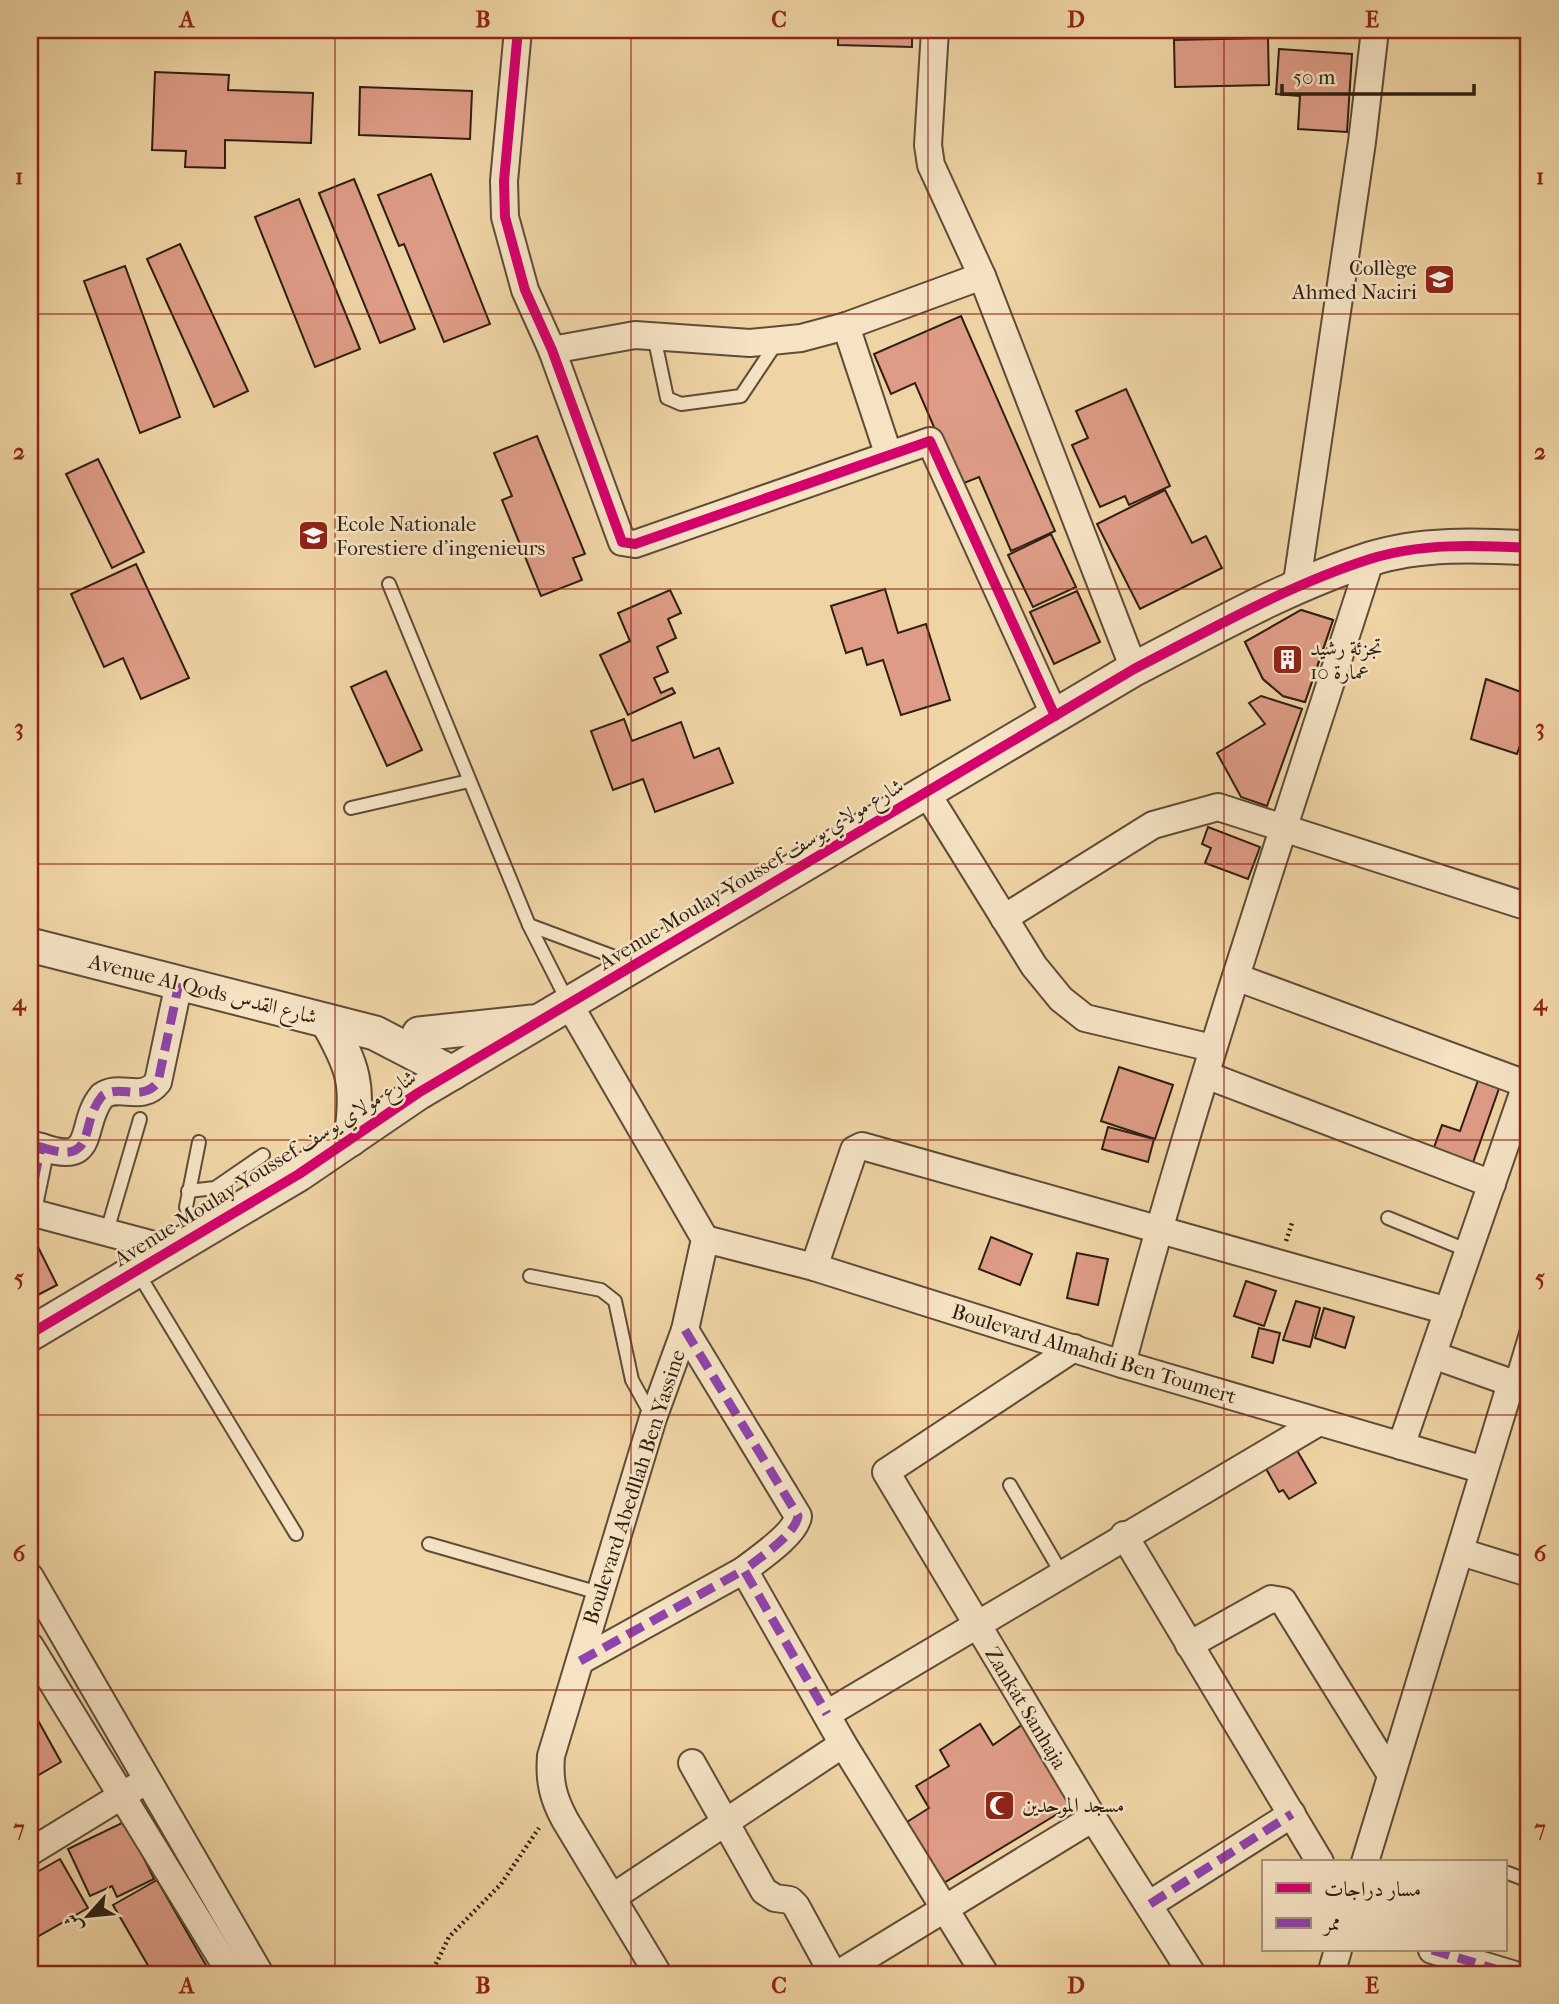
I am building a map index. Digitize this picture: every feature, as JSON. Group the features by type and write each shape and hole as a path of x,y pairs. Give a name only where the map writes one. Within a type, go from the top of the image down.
{"street":[{"path":"518,30 504,181 505,217 525,290 552,351 620,538 629,545 926,441 934,446 1055,716"},
{"path":"934,30 929,157 982,276 1134,669"},
{"path":"1296,589 1362,142 1375,30"},
{"path":"552,351 635,335 750,344 778,342 846,326 982,276"},
{"path":"846,326 888,453"},
{"name":"Avenue Moulay Youssef شارع مولاي يوسف","path":"30,1334 138,1273 299,1174 452,1073 1134,669 1296,589 1371,558 1415,549 1493,546 1529,548"},
{"path":"1122,1364 1212,1048 1371,558"},
{"path":"926,792 1034,966 1061,999 1085,1018 1212,1048"},
{"path":"1004,918 1153,825 1218,807 1529,907"},
{"name":"Avenue Al Qods شارع القدس","path":"30,944 375,1033 419,1034 487,1052"},
{"path":"1236,978 1528,1080 1519,1135 1492,1184 1401,1446"},
{"path":"30,1200 35,1145 62,1154 76,1151 85,1142 102,1096 111,1091 142,1094 152,1090 158,1082 179,983"},
{"path":"419,1034 556,1013 705,1238"},
{"path":"327,1021 343,1049 356,1086 351,1139"},
{"name":"Avenue Al Qods شارع القدس","path":"375,1033 452,1073"},
{"path":"1206,1076 1492,1184"},
{"path":"814,1267 854,1150 859,1146 1448,1311"},
{"path":"30,1212 107,1231 185,1242"},
{"name":"Boulevard Almahdi Ben Toumert","path":"705,1238 814,1267 1122,1364 1484,1470"},
{"name":"Boulevard Abedllah Ben Yassine","path":"659,1974 555,1802 550,1786 551,1756 653,1418 685,1331 705,1238"},
{"path":"580,1661 744,1570 797,1524 799,1516 685,1331"},
{"name":"Zankat Sanhaja","path":"1074,1348 887,1468 887,1475 1093,1818 1192,1974"},
{"path":"1366,1860 1484,1470 1520,1386 1433,1355"},
{"path":"827,1714 1125,1535 1320,1422"},
{"path":"1125,1535 1320,1860"},
{"path":"1461,1552 1529,1573"},
{"path":"744,1570 843,1744 985,1974"},
{"path":"30,1577 260,1974"},
{"path":"1189,1645 1271,1599 1283,1601 1391,1775"},
{"path":"30,1646 231,1974"},
{"path":"613,1897 843,1744"},
{"path":"692,1763 764,1891 775,1898 790,1899 836,1974 1093,1818"},
{"path":"30,1852 147,1780"},
{"path":"1150,1904 1292,1814"},
{"path":"1331,1974 1337,1952"},
{"path":"1439,1952 1512,1974"},
{"path":"1525,1974 1529,1963"}],"lane":[{"path":"654,336 667,398 681,404 741,396 778,342"},
{"path":"389,584 529,925 556,1013"},
{"path":"351,808 470,781"},
{"path":"529,925 635,964"},
{"path":"107,1231 139,1119"},
{"path":"185,1242 188,1191 199,1142"},
{"path":"188,1191 215,1188 263,1155"},
{"path":"1388,1219 1469,1251"},
{"path":"138,1273 296,1534"},
{"path":"530,1276 601,1290 615,1301 632,1380 653,1418"},
{"path":"1520,1386 1529,1323"},
{"path":"1010,1485 1062,1574"},
{"path":"429,1544 599,1593"},
{"path":"1507,1873 1529,1881"}],"path":[{"path":"430,1974 449,1937 512,1870 555,1802"}],"building":[{"path":"766,30 838,30 838,35"},
{"path":"838,30 912,30 912,47 838,45"},
{"path":"1268,38 1269,85 1175,87 1174,40"},
{"path":"1279,49 1352,54 1347,132 1298,129 1300,96 1276,94"},
{"path":"155,72 229,75 228,90 313,93 311,143 225,140 225,168 185,167 186,151 152,150"},
{"path":"360,87 472,91 470,139 359,135"},
{"path":"431,174 490,324 444,342 404,244 399,246 378,195"},
{"path":"354,179 415,329 380,343 319,193"},
{"path":"299,199 360,349 315,367 255,217"},
{"path":"180,244 248,391 214,407 147,259"},
{"path":"125,266 180,417 140,433 84,281"},
{"path":"961,316 1055,531 1011,551 979,477 959,485 915,383 891,394 874,354"},
{"path":"1126,389 1170,486 1129,505 1125,496 1100,507 1072,445 1088,438 1076,411"},
{"path":"537,436 585,554 573,558 582,580 541,596 502,500 512,496 494,453"},
{"path":"98,459 144,552 112,568 66,474"},
{"path":"1165,490 1192,543 1206,536 1222,568 1140,609 1097,524"},
{"path":"1051,534 1076,587 1033,607 1008,555"},
{"path":"136,564 189,678 141,699 123,658 104,667 71,594"},
{"path":"885,589 898,633 926,624 950,700 901,715 883,660 867,665 862,648 846,653 831,606"},
{"path":"670,590 681,613 668,619 676,638 657,647 668,672 654,678 661,693 672,688 675,693 628,715 600,655 630,641 618,613"},
{"path":"1077,591 1100,642 1054,664 1030,612"},
{"name":"تجزئة رشيد عمارة 10","path":"1301,610 1333,620 1305,702 1283,696 1263,679 1245,642"},
{"name":"تجزئة رشيد عمارة 10","path":"1301,610 1333,620 1305,702 1283,696 1263,679 1245,642"},
{"path":"386,671 422,750 387,766 351,687"},
{"path":"1486,679 1529,695 1529,719 1517,754 1471,739"},
{"name":"تجزئة رشيد عمارة 10","path":"1261,696 1302,709 1267,806 1241,797 1217,753 1265,724 1249,703"},
{"path":"624,719 632,741 681,722 694,758 719,748 733,783 655,812 643,779 613,790 591,731"},
{"path":"1208,827 1260,847 1248,879 1205,863 1211,848 1202,844"},
{"path":"1119,1067 1173,1085 1155,1139 1101,1121"},
{"path":"1481,1072 1502,1080 1470,1171 1431,1156 1442,1125 1460,1131"},
{"path":"1108,1127 1154,1139 1148,1162 1102,1149"},
{"path":"30,1231 57,1285 30,1299"},
{"path":"991,1237 1032,1254 1020,1285 979,1269"},
{"path":"1077,1253 1108,1259 1098,1305 1067,1298"},
{"path":"1246,1281 1276,1291 1264,1326 1234,1316"},
{"path":"1296,1301 1320,1308 1310,1347 1283,1340"},
{"path":"1324,1308 1354,1317 1345,1348 1315,1338"},
{"path":"1259,1328 1280,1333 1273,1363 1252,1357"},
{"path":"1295,1447 1316,1483 1289,1499 1283,1490 1279,1492 1264,1465"},
{"path":"30,1706 61,1762 30,1780"},
{"name":"مسجد الموحدين","path":"1029,1720 1077,1802 942,1884 907,1822 929,1808 916,1786 949,1766 940,1750 980,1724 993,1745"},
{"path":"126,1821 154,1879 117,1897 112,1886 90,1896 68,1849"},
{"path":"60,1859 88,1908 30,1941 30,1876"},
{"path":"157,1880 211,1974 153,1974 113,1905"}],"marked path":[{"path":"41,1147 72,1152 84,1140 90,1119 102,1096 116,1091 145,1091 158,1082 179,983"},
{"path":"30,1144 41,1147 30,1200"},
{"path":"685,1330 798,1516 784,1538 744,1570 827,1714"},
{"path":"580,1661 744,1570"},
{"path":"1150,1904 1292,1814"},
{"path":"1439,1952 1512,1974"}],"cycle path":[{"path":"518,30 504,181 505,217 525,290 552,350 622,542 635,544 930,441 1055,716"},
{"path":"30,1334 299,1174 418,1093 1134,669 1279,595 1370,559 1429,548 1529,548"}],"place":[{"name":"Collège Ahmed Naciri","path":"1440,280"},
{"name":"Ecole Nationale Forestiere d'ingenieurs","path":"313,536"},
{"name":"تجزئة رشيد عمارة 10","path":"1287,660"},
{"name":"مسجد الموحدين","path":"999,1805"}]}
